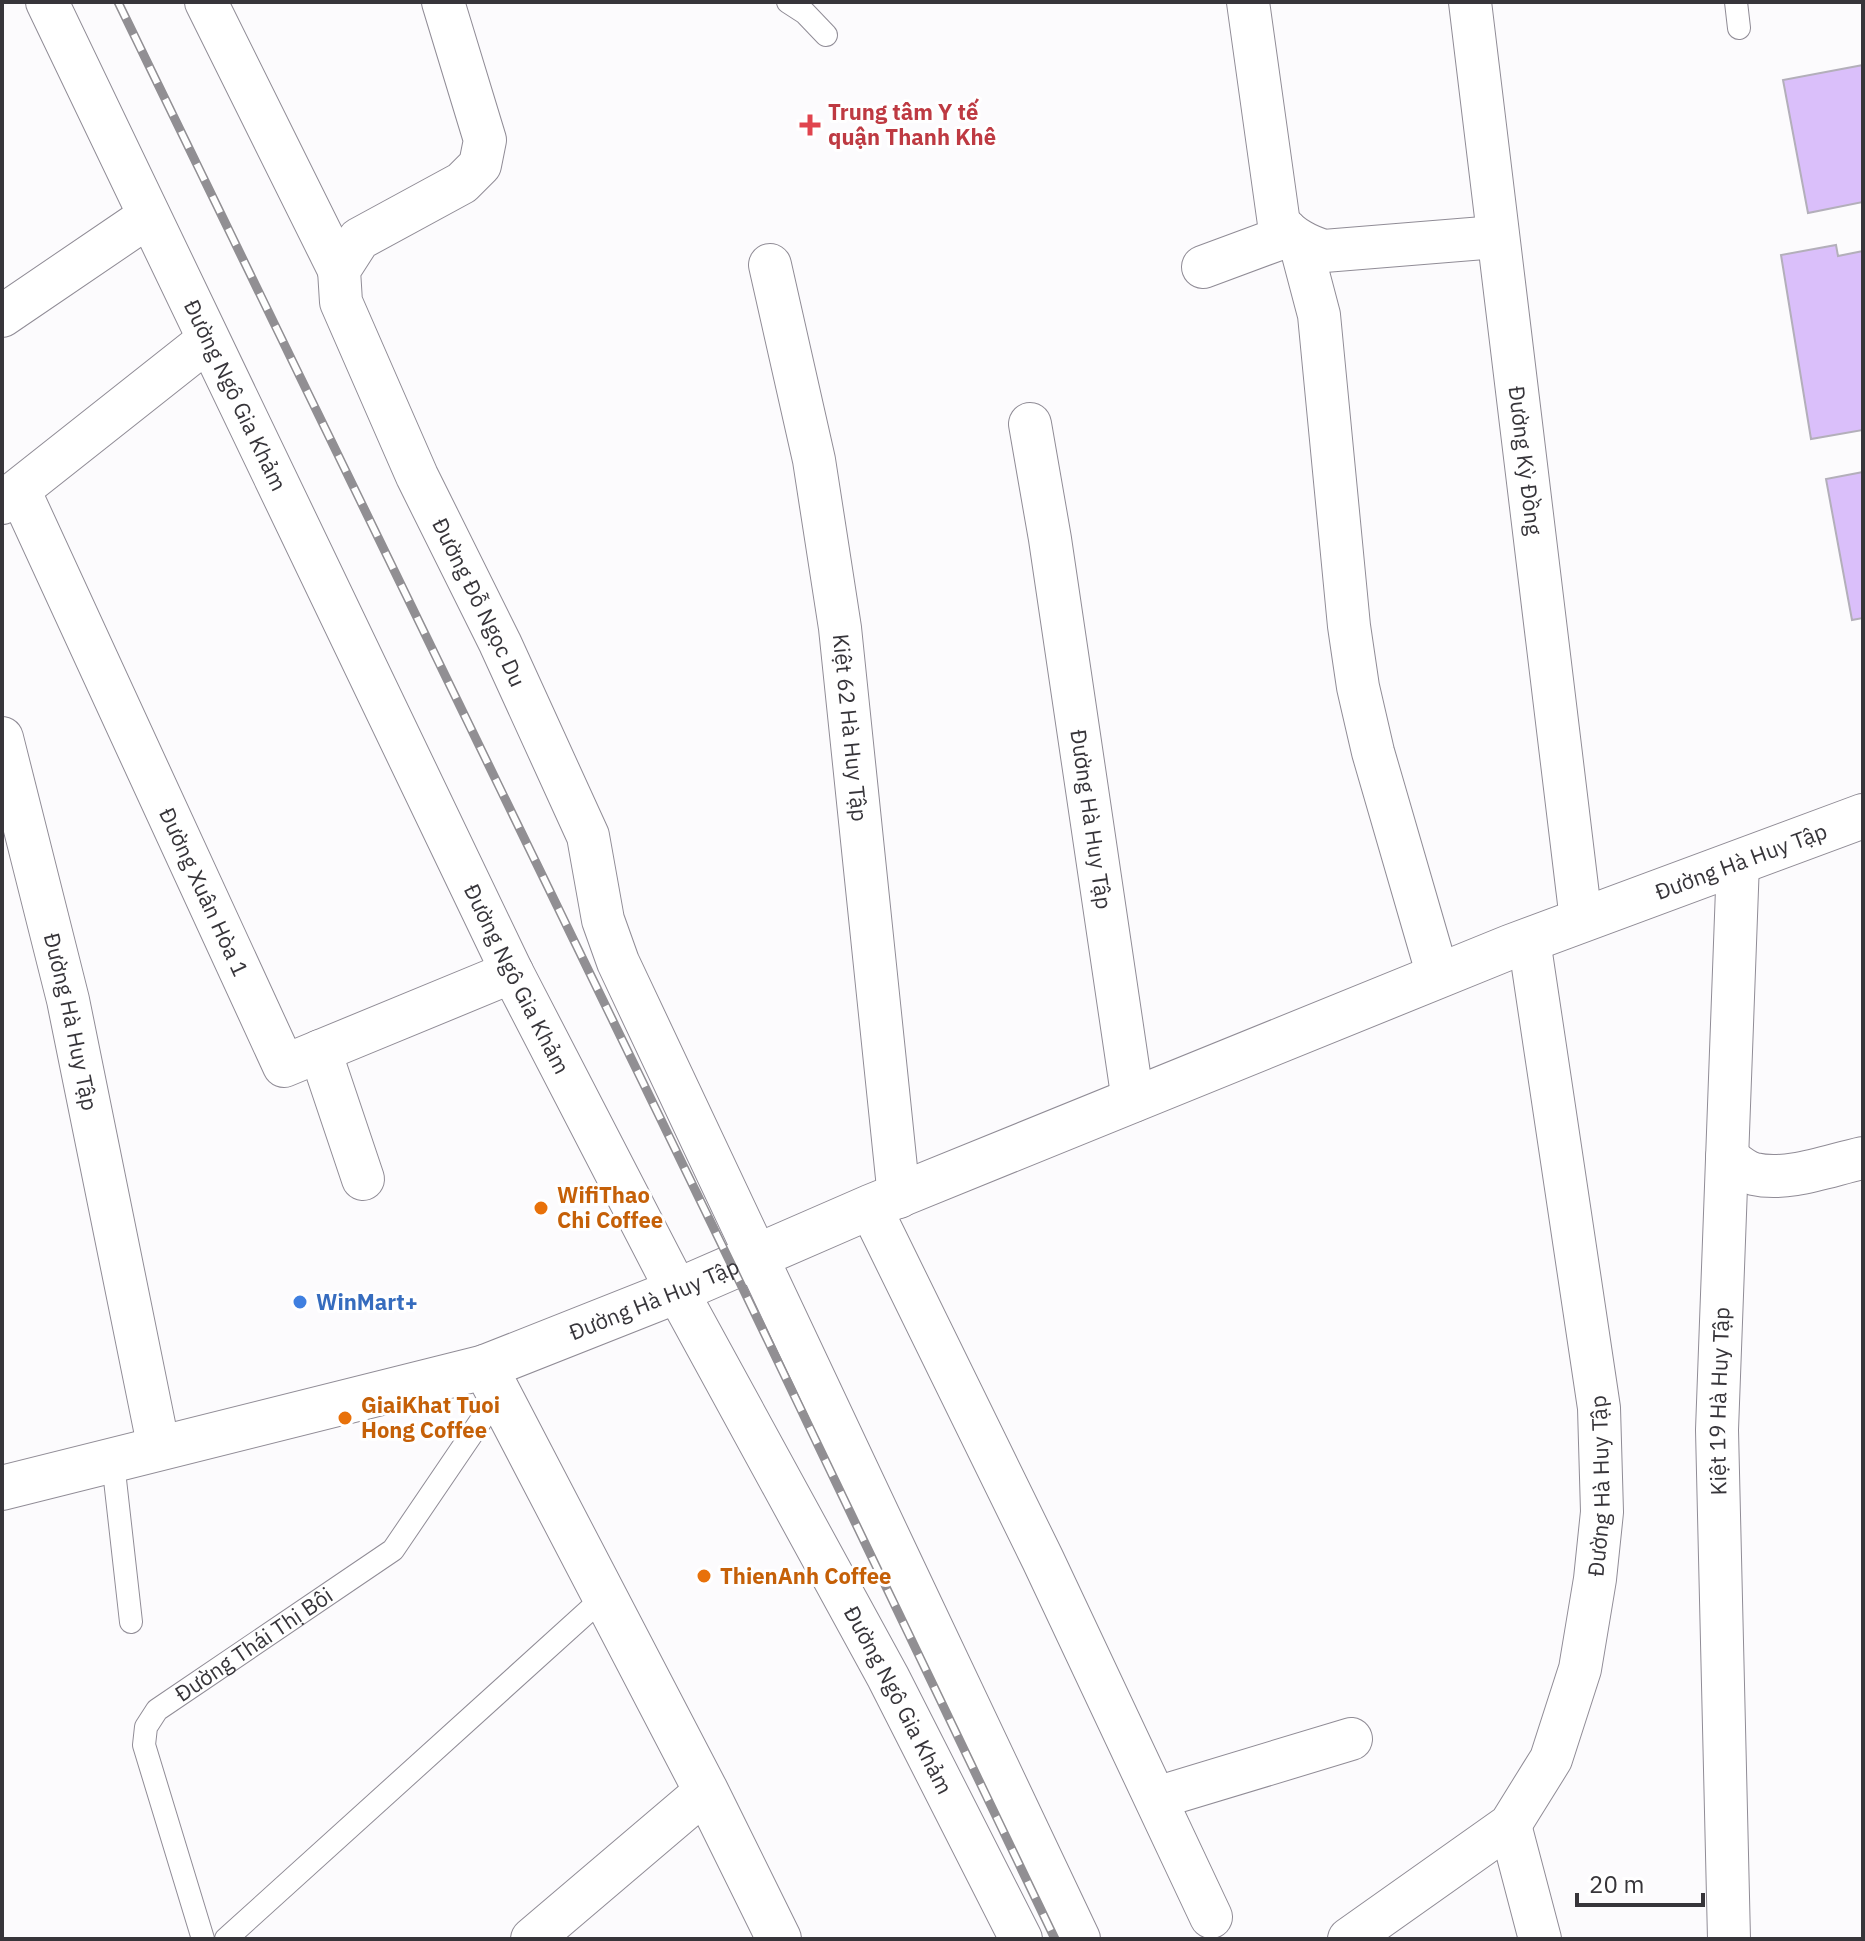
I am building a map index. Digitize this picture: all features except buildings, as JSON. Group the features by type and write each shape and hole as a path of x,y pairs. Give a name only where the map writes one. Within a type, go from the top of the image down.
{"street":[{"name":"Đường Ngô Gia Khảm","path":"47,2 512,972 677,1291 888,1677 1021,1939"},
{"name":"Đường Đỗ Ngọc Du","path":"206,2 339,270 341,302 411,462 500,643 588,836 603,920 618,962 755,1258 872,1498 1079,1939"},
{"path":"339,270 359,239 462,183 480,165 485,140 443,2"},
{"path":"1248,2 1279,224 1293,237 1324,251 1496,237"},
{"name":"Đường Kỳ Đồng","path":"1470,2 1581,920"},
{"path":"2,316 149,216"},
{"path":"1203,267 1276,240 1293,237"},
{"path":"1293,237 1319,315 1349,626 1358,687 1373,752 1438,976"},
{"name":"Kiệt 62 Hà Huy Tập","path":"770,265 814,460 840,628 884,1202 1211,1917"},
{"path":"11,498 208,340"},
{"name":"Đường Hà Huy Tập","path":"1030,424 1050,539 1133,1101"},
{"name":"Đường Xuân Hòa 1","path":"11,498 284,1066 512,972"},
{"name":"Đường Hà Huy Tập","path":"2,738 68,1000 159,1449"},
{"name":"Đường Hà Huy Tập","path":"2,1488 159,1449 492,1381 677,1291 884,1202 1529,940 1863,816"},
{"name":"Kiệt 19 Hà Huy Tập","path":"1729,1939 1717,1430 1738,862"},
{"name":"Đường Hà Huy Tập","path":"1349,1939 1510,1825 1551,1759 1580,1669 1602,1512 1599,1408 1529,940"},
{"path":"320,1051 363,1179"},
{"path":"1727,1157 1741,1169 1776,1175 1863,1158"},
{"path":"492,1381 706,1791 779,1939"},
{"path":"1156,1798 1351,1739"},
{"path":"532,1939 706,1791"},
{"path":"1510,1825 1540,1939"}],"lane":[{"path":"788,2 805,13 826,35"},
{"path":"1736,2 1739,28"},
{"name":"Đường Thái Thị Bôi","path":"203,1939 144,1745 146,1727 157,1710 393,1550 492,1381"},
{"path":"113,1462 131,1622"},
{"path":"226,1939 605,1596"}],"railway":[{"path":"118,2 1055,1939"}],"place":[{"name":"Trung tâm Y tế quận Thanh Khê","path":"810,125"},
{"name":"WifiThao Chi Coffee","path":"541,1208"},
{"name":"WinMart+","path":"300,1302"},
{"name":"GiaiKhat Tuoi Hong Coffee","path":"345,1418"},
{"name":"ThienAnh Coffee","path":"704,1576"}]}
